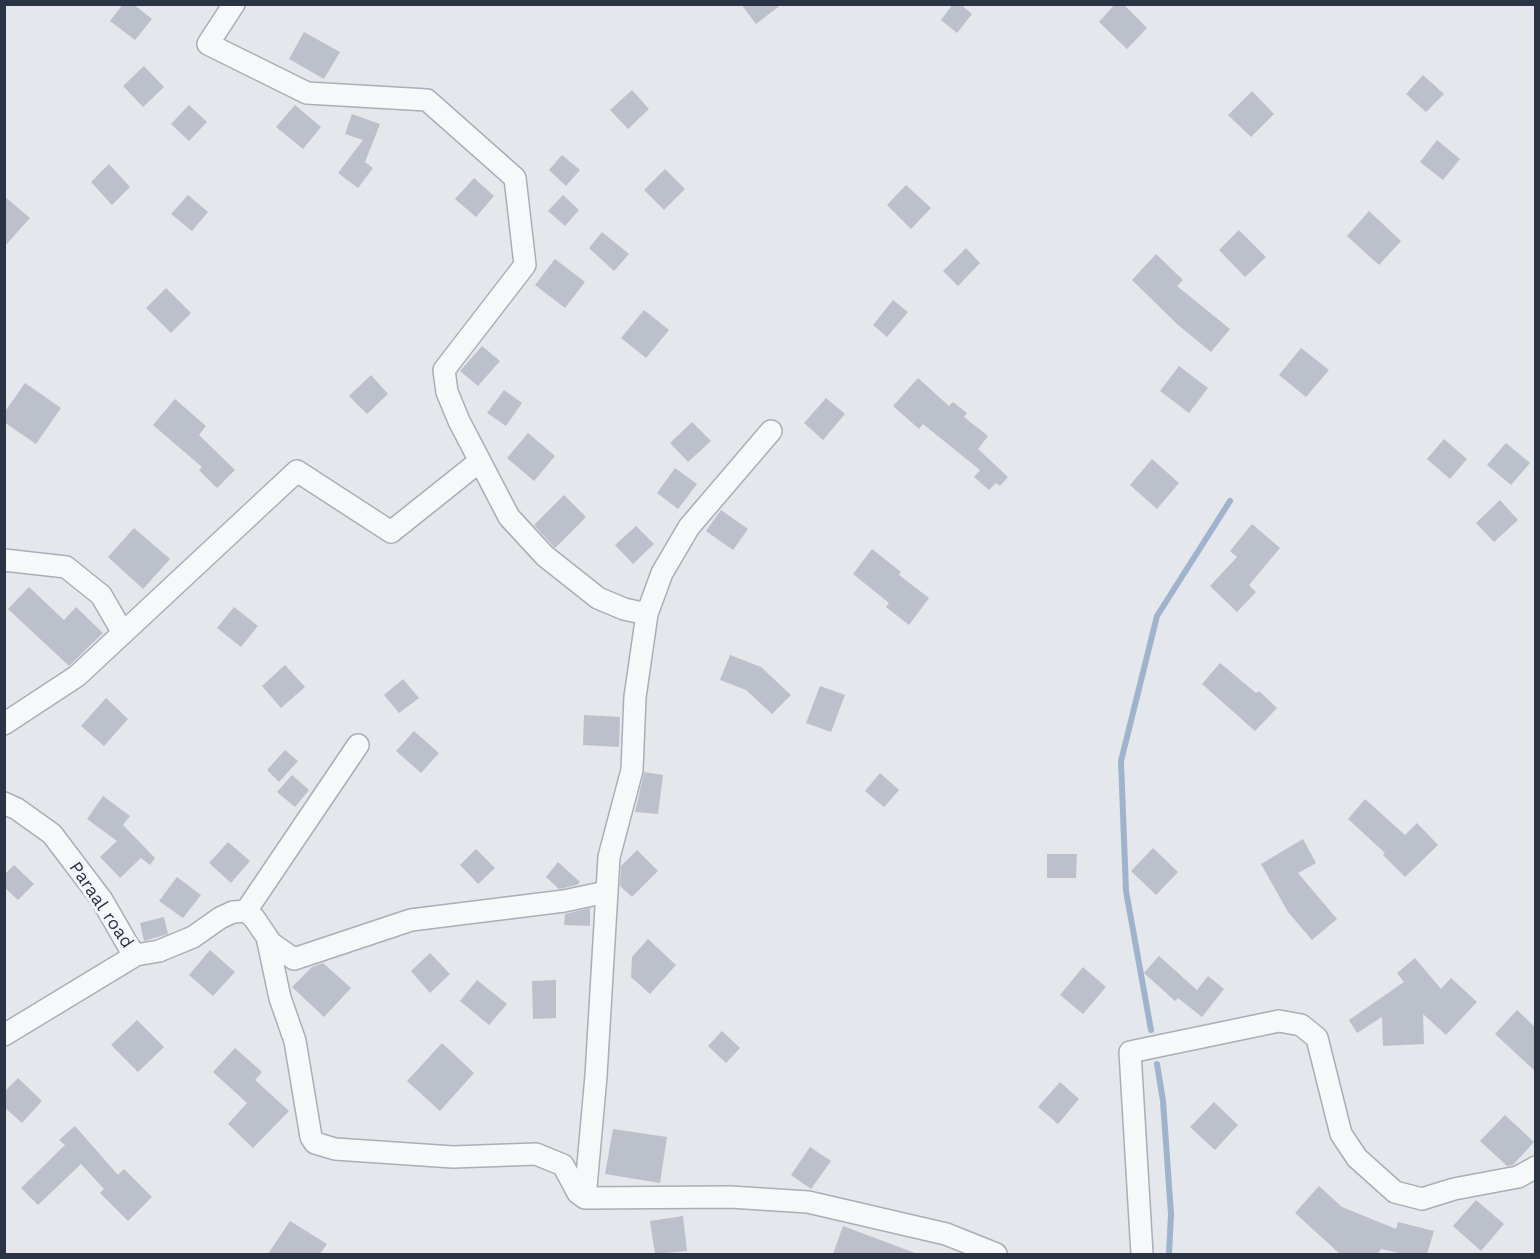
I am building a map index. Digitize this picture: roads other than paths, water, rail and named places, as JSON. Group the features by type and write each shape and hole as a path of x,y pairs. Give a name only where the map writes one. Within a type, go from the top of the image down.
{"street":[{"path":"234,4 208,44 307,93 427,100 515,178 525,265 444,370 447,392 459,421 509,517 544,556 598,598 624,609 647,614"},
{"path":"585,1198 596,1076 609,857 632,770 635,697 647,614 662,573 689,527 771,431"},
{"path":"4,724 77,676 297,471 391,532 480,461"},
{"path":"4,560 66,567 101,595 123,633"},
{"path":"246,911 358,745"},
{"name":"Paraal road","path":"4,803 17,809 52,834 102,900 136,955 4,1035"},
{"path":"136,955 159,951 192,937 220,918 234,912 246,911 255,918 272,943 294,959 411,920 564,901 606,892"},
{"path":"267,937 280,998 295,1041 311,1137 315,1143 335,1149 453,1157 536,1154 563,1164 578,1193 585,1198 730,1197 808,1202 946,1234 996,1254"},
{"path":"1142,1254 1130,1052 1279,1021 1301,1024 1317,1038 1341,1134 1357,1158 1395,1192 1422,1199 1454,1189 1518,1176 1536,1167"}],"waterway":[{"path":"1151,1030 1126,891 1121,761 1157,616 1230,501"},
{"path":"1157,1064 1163,1101 1171,1214 1169,1254"}]}
